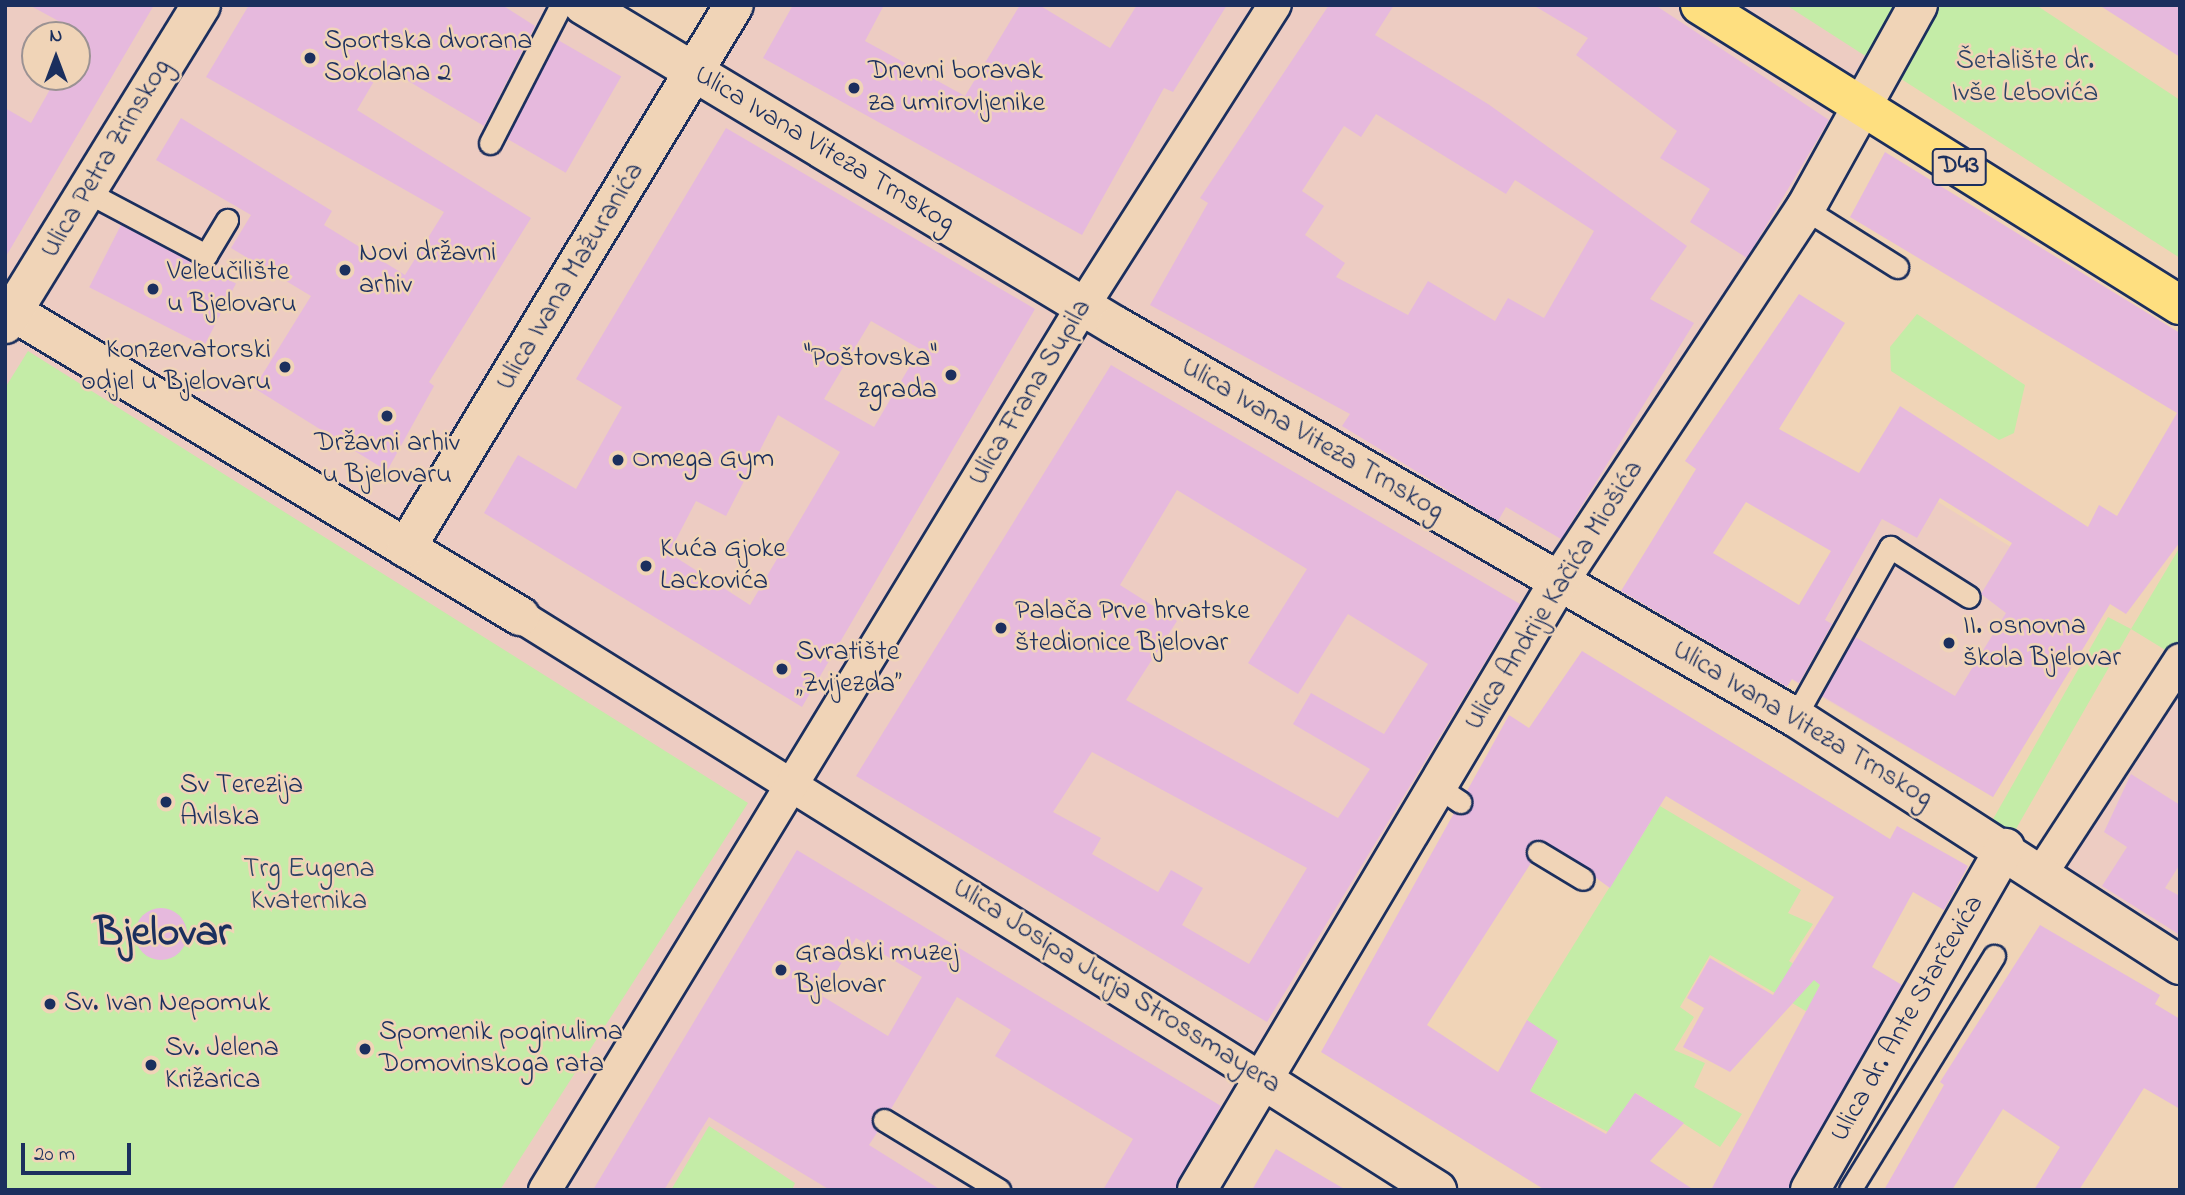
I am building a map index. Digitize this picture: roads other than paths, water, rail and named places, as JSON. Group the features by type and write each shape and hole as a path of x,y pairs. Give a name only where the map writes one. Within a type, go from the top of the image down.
{"main road":[{"name":"D43","path":"1700,5 2180,305"}],"street":[{"name":"Ulica Petra Zrinskog","path":"8,314 201,5"},
{"name":"Ulica Ivana Viteza Trnskog","path":"583,5 1083,306 1558,583 1795,717 2023,860 2180,965"},
{"name":"Ulica Ivana Mažuranića","path":"407,548 734,5"},
{"name":"Ulica Frana Supila","path":"796,785 1083,306 1275,5"},
{"name":"Ulica Andrije Kačića Miošića","path":"1197,1190 1449,795 1558,583 1805,209 1859,105 1918,5"},
{"path":"8,314 520,615 796,785 545,1190"},
{"path":"2023,860 2180,660"},
{"name":"Ulica Josipa Jurja Strossmayera","path":"796,785 1437,1190"},
{"name":"Ulica dr. Ante Starčevića","path":"1810,1190 1873,1078 2023,860"}],"lane":[{"path":"490,144 561,5"},
{"path":"87,191 206,255 228,220"},
{"path":"1805,209 1898,267"},
{"path":"1795,717 1890,547 1969,597"},
{"path":"1538,852 1583,879"},
{"path":"1850,1190 1994,956"},
{"path":"1873,1078 1907,1097"},
{"path":"884,1120 999,1190"}],"place":[{"name":"Sportska dvorana Sokolana 2","path":"310,58"},
{"name":"Dnevni boravak za umirovljenike","path":"854,88"},
{"name":"Novi državni arhiv","path":"345,270"},
{"name":"Veleučilište u Bjelovaru","path":"153,289"},
{"name":"Konzervatorski odjel u Bjelovaru","path":"285,367"},
{"name":"\"Poštovska\" zgrada","path":"951,375"},
{"name":"Državni arhiv u Bjelovaru","path":"387,416"},
{"name":"Omega Gym","path":"618,460"},
{"name":"Kuća Gjoke Lackovića","path":"646,566"},
{"name":"Palača Prve hrvatske štedionice Bjelovar","path":"1001,628"},
{"name":"II. osnovna škola Bjelovar","path":"1949,643"},
{"name":"Svratište „Zvijezda”","path":"782,669"},
{"name":"Sv Terezija Avilska","path":"166,802"},
{"name":"Gradski muzej Bjelovar","path":"781,970"},
{"name":"Sv. Ivan Nepomuk","path":"50,1004"},
{"name":"Spomenik poginulima Domovinskoga rata","path":"365,1049"},
{"name":"Sv. Jelena Križarica","path":"151,1065"}],"district":[{"name":"Bjelovar","path":"163,934"}],"park label":[{"name":"Šetalište dr. Ivše Lebovića","path":"2025,78"},
{"name":"Trg Eugena Kvaternika","path":"309,886"}]}
